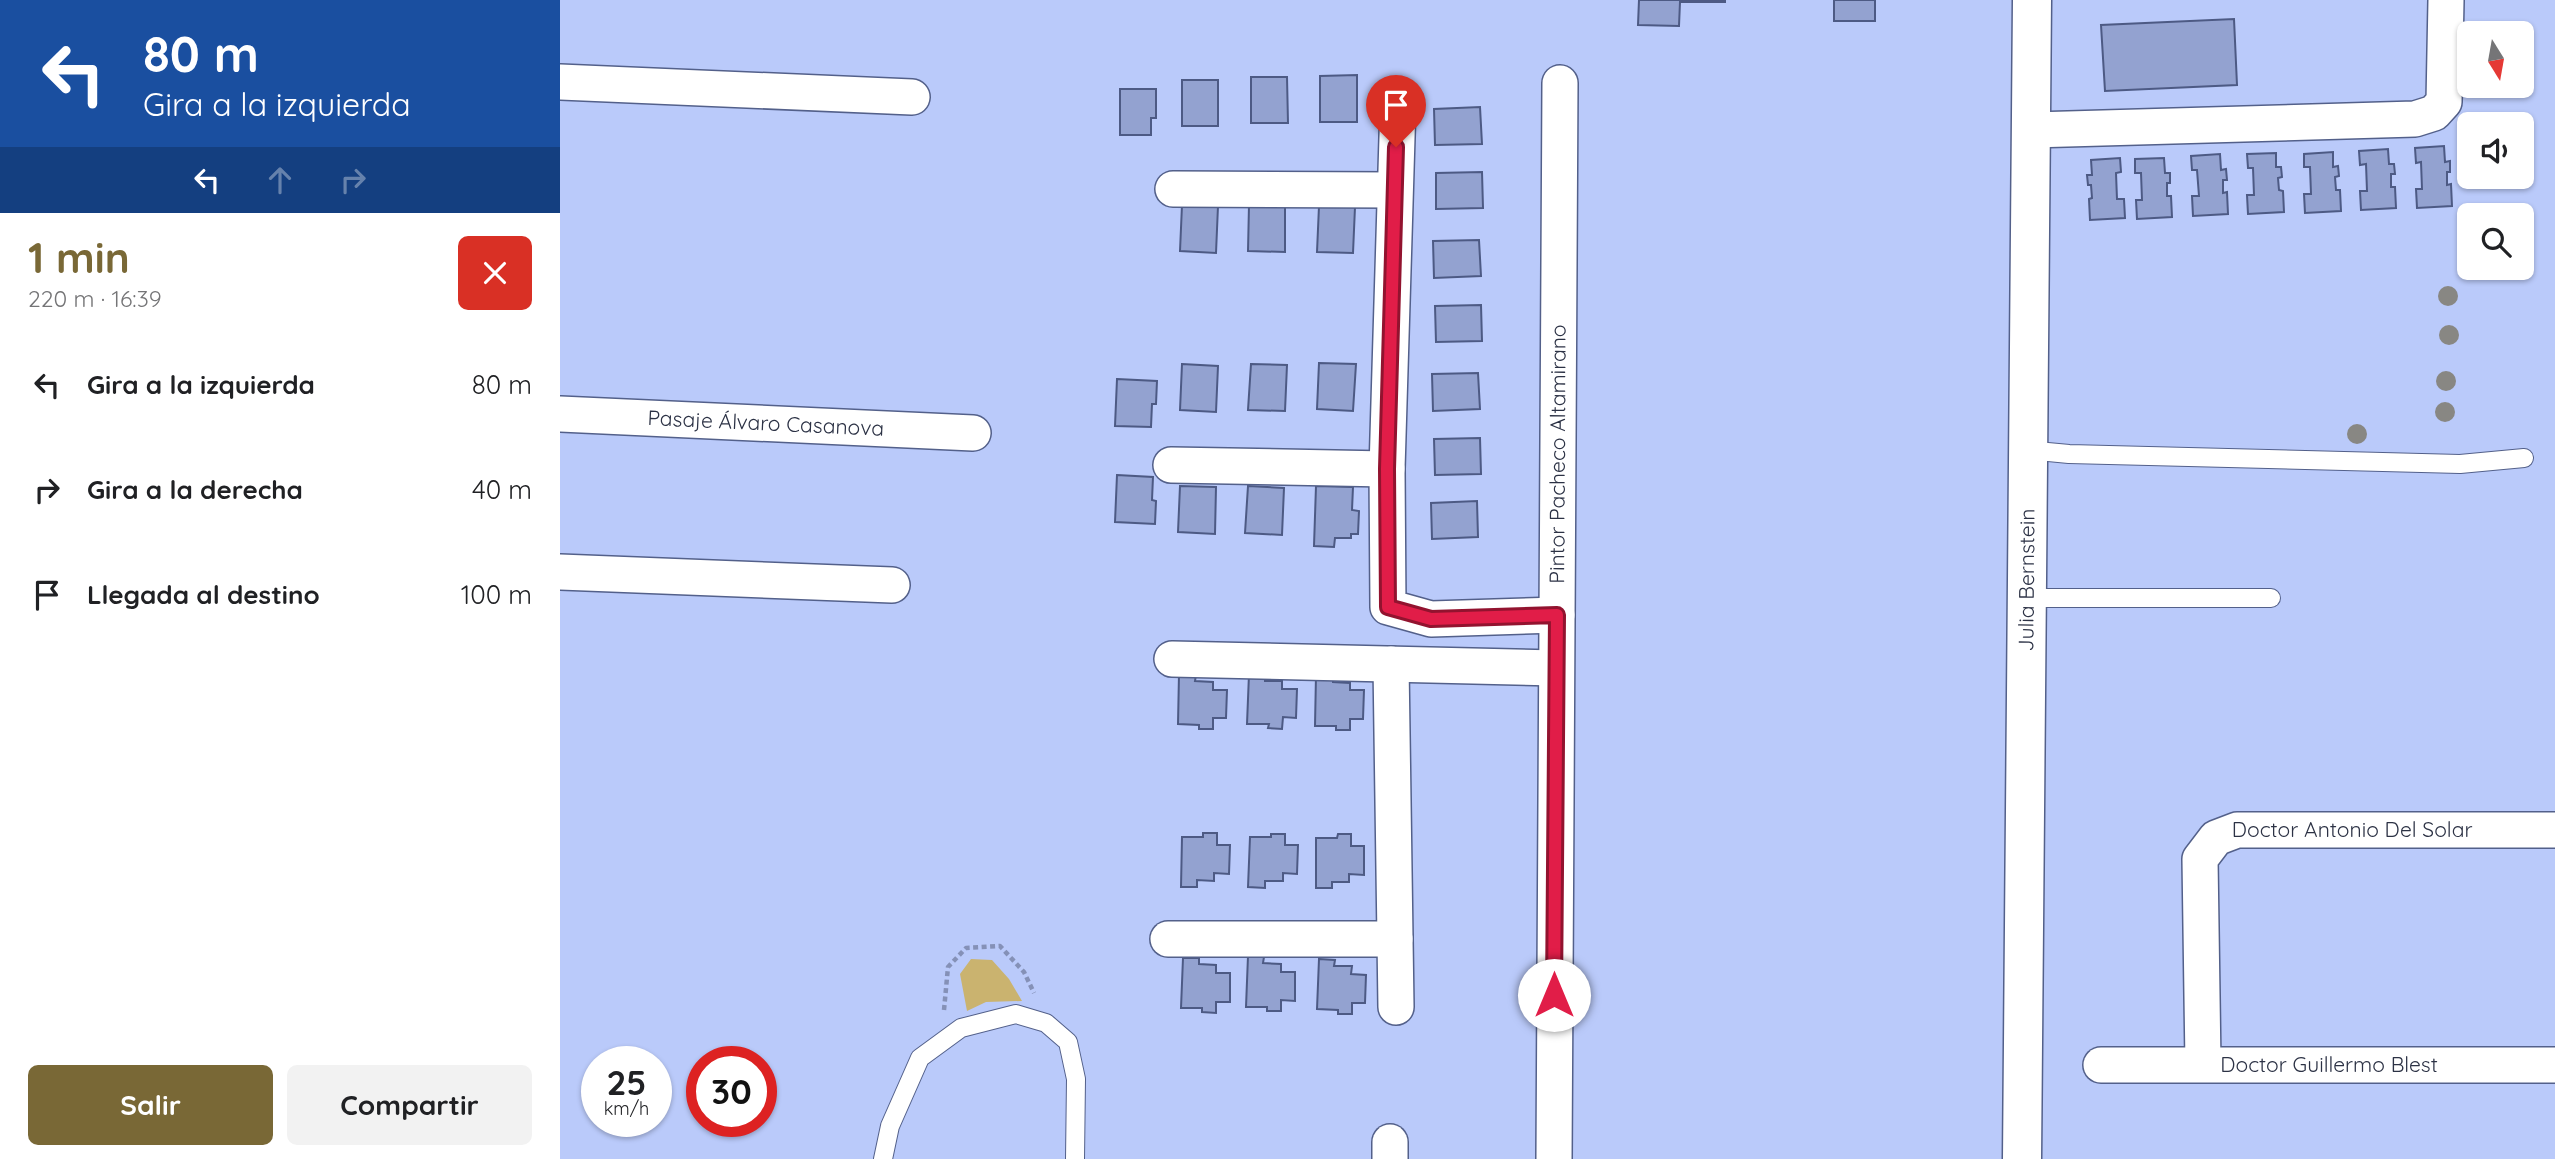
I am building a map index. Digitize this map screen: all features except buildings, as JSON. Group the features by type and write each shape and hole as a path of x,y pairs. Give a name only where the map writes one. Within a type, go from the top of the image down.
{"street":[{"name":"Julia Bernstein","path":"2022,1159 2032,0"},
{"path":"2031,130 2415,119 2434,113 2444,102 2446,0"},
{"path":"560,82 912,97"},
{"name":"Pintor Pacheco Altamirano","path":"1554,1159 1560,83"},
{"path":"1398,104 1387,469 1388,607 1431,619 1557,615"},
{"path":"1173,189 1394,190"},
{"name":"Pasaje Álvaro Casanova","path":"560,414 973,433"},
{"path":"1171,465 1387,469"},
{"path":"560,572 892,585"},
{"path":"1172,659 1556,668"},
{"path":"1391,664 1396,1007"},
{"name":"Doctor Antonio Del Solar","path":"2203,1064 2200,859 2216,838 2237,830 2555,830"},
{"path":"1168,939 1395,939"},
{"name":"Doctor Guillermo Blest","path":"2101,1065 2555,1065"}],"lane":[{"path":"2027,450 2069,454 2446,463 2524,458"},
{"path":"2025,598 2272,598"},
{"path":"883,1159 890,1126 920,1058 961,1028 1016,1014 1046,1023 1068,1042 1076,1079 1075,1159"}],"path":[{"path":"942,1042 948,967 965,948 1000,946 1024,972 1037,1001 1040,1021"}],"shaded area":[{"path":"971,959 992,960 1009,979 1022,1001 986,1002 967,1011 960,974"}],"route":[{"path":"1396,147 1387,469 1388,607 1431,619 1557,615 1554,995"}]}
